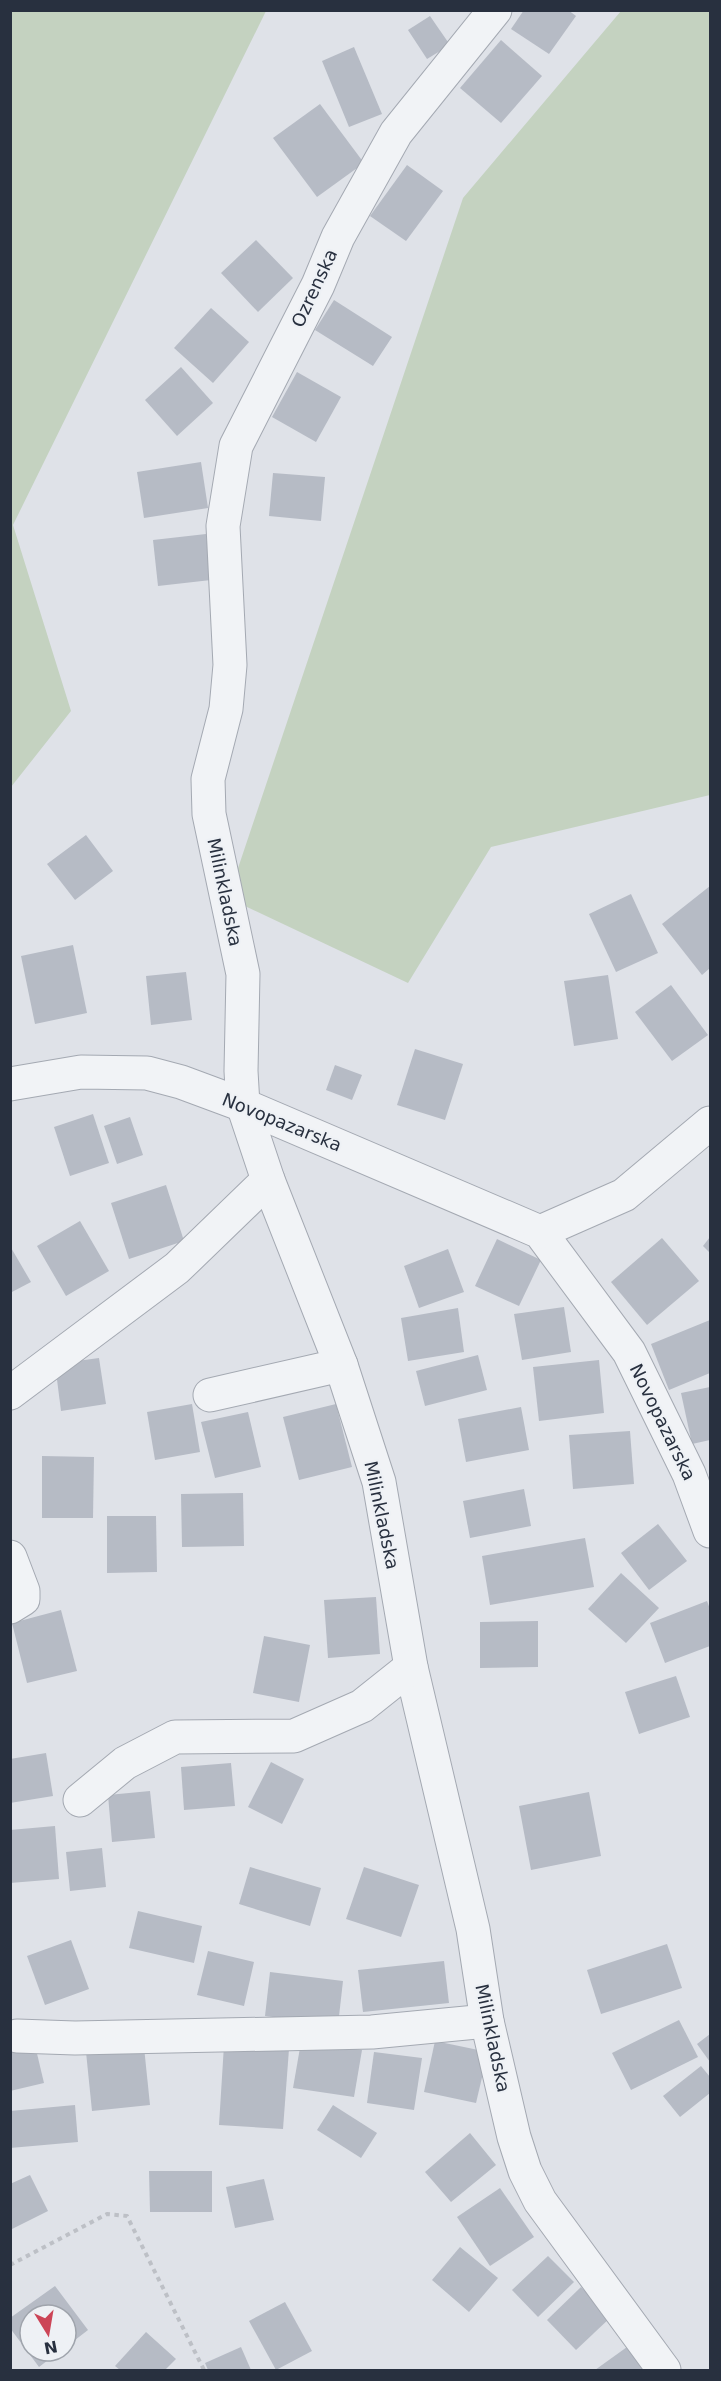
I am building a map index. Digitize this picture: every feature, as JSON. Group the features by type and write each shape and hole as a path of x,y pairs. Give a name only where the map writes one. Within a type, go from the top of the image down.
{"street":[{"name":"Ozrenska","path":"225,602 224,526 236,446 318,285 338,237 396,132 495,10"},
{"name":"Milinkladska","path":"225,602 230,665 226,709 208,779 209,814 243,974 241,1071 243,1105 268,1180 341,1365 379,1482 411,1667 473,1929 487,2021 514,2138 525,2171 540,2201 664,2370"},
{"name":"Novopazarska","path":"10,1084 81,1072 147,1073 181,1082 243,1105 540,1232 630,1352 689,1474 711,1531"},
{"path":"540,1232 624,1195 711,1123"},
{"path":"10,1393 177,1268 268,1180"},
{"path":"210,1395 341,1365"},
{"path":"10,1557 23,1591 23,1599 10,1607"},
{"path":"80,1800 124,1763 175,1737 294,1736 362,1706 411,1667"},
{"path":"17,2036 75,2038 372,2032 487,2021"}],"path":[{"path":"10,2265 107,2214 127,2216 204,2370"}],"green space":[{"path":"11,10 266,11 13,525 71,711 11,787"},
{"path":"621,11 710,11 710,795 491,847 408,983 228,898 463,198"}],"building":[{"path":"524,10 568,10 576,16 549,54 511,29"},
{"path":"430,16 450,45 427,59 408,30"},
{"path":"501,40 542,76 501,123 460,88"},
{"path":"354,47 382,114 349,127 322,61"},
{"path":"320,104 364,163 317,197 273,138"},
{"path":"407,165 443,191 406,241 370,216"},
{"path":"256,240 293,278 258,312 221,273"},
{"path":"334,300 392,337 373,366 315,330"},
{"path":"211,308 249,342 213,383 174,348"},
{"path":"181,367 213,403 177,436 145,400"},
{"path":"297,372 341,397 316,442 272,417"},
{"path":"201,462 208,508 144,518 137,472"},
{"path":"273,473 325,477 321,521 269,516"},
{"path":"206,534 211,580 158,586 153,540"},
{"path":"86,835 113,871 75,900 47,864"},
{"path":"710,886 710,968 702,975 662,924"},
{"path":"631,894 658,953 616,972 589,914"},
{"path":"73,945 87,1013 35,1024 21,956"},
{"path":"186,972 192,1020 151,1025 146,976"},
{"path":"608,975 618,1039 574,1046 564,981"},
{"path":"671,985 708,1035 672,1061 635,1012"},
{"path":"415,1049 463,1064 445,1120 397,1105"},
{"path":"335,1065 362,1075 352,1100 326,1090"},
{"path":"93,1114 109,1163 70,1176 54,1127"},
{"path":"130,1117 143,1155 117,1164 104,1126"},
{"path":"166,1185 184,1241 129,1259 111,1203"},
{"path":"80,1221 109,1271 66,1296 37,1246"},
{"path":"710,1237 710,1253 703,1246"},
{"path":"662,1238 699,1281 647,1325 611,1282"},
{"path":"497,1239 541,1260 519,1306 475,1286"},
{"path":"10,1246 31,1282 10,1293"},
{"path":"448,1249 464,1292 419,1308 404,1266"},
{"path":"564,1307 571,1352 522,1360 514,1314"},
{"path":"458,1308 464,1352 408,1361 401,1318"},
{"path":"710,1320 710,1373 669,1390 651,1344"},
{"path":"478,1355 487,1390 425,1406 416,1371"},
{"path":"99,1358 106,1404 61,1411 55,1364"},
{"path":"599,1360 604,1413 539,1421 533,1367"},
{"path":"710,1387 710,1440 692,1444 681,1393"},
{"path":"192,1404 200,1452 155,1460 147,1412"},
{"path":"336,1404 352,1467 299,1480 283,1417"},
{"path":"521,1407 529,1450 466,1462 458,1419"},
{"path":"248,1412 261,1467 215,1478 201,1422"},
{"path":"630,1431 634,1484 573,1489 569,1435"},
{"path":"42,1456 94,1457 93,1518 42,1518"},
{"path":"524,1489 531,1526 470,1538 463,1501"},
{"path":"243,1493 244,1546 182,1547 181,1494"},
{"path":"107,1516 156,1516 157,1572 107,1573"},
{"path":"658,1524 687,1561 649,1590 621,1553"},
{"path":"585,1538 594,1587 490,1605 482,1556"},
{"path":"621,1573 659,1608 626,1643 588,1609"},
{"path":"376,1597 380,1654 328,1658 324,1600"},
{"path":"707,1601 710,1609 710,1646 665,1663 650,1623"},
{"path":"61,1610 77,1671 27,1683 12,1623"},
{"path":"538,1621 538,1667 480,1668 480,1622"},
{"path":"264,1636 310,1645 299,1702 253,1693"},
{"path":"676,1676 690,1717 639,1734 625,1692"},
{"path":"46,1753 53,1796 10,1803 10,1759"},
{"path":"271,1762 304,1779 282,1824 248,1807"},
{"path":"231,1763 235,1806 184,1810 181,1767"},
{"path":"150,1791 155,1838 112,1842 108,1795"},
{"path":"589,1792 601,1856 531,1870 519,1806"},
{"path":"55,1826 59,1879 10,1883 10,1830"},
{"path":"102,1848 106,1887 70,1891 66,1852"},
{"path":"250,1867 321,1888 310,1926 239,1904"},
{"path":"364,1867 419,1885 401,1937 346,1919"},
{"path":"138,1911 202,1926 194,1963 129,1948"},
{"path":"71,1940 89,1989 45,2005 27,1956"},
{"path":"667,1944 682,1988 601,2014 587,1970"},
{"path":"208,1951 254,1962 244,2006 197,1995"},
{"path":"444,1961 449,2003 363,2012 358,1970"},
{"path":"270,1972 343,1981 338,2025 265,2016"},
{"path":"679,2020 698,2057 631,2090 612,2053"},
{"path":"710,2034 710,2062 697,2044"},
{"path":"34,2041 44,2083 10,2091 10,2046"},
{"path":"435,2041 488,2052 476,2103 424,2092"},
{"path":"301,2042 362,2050 354,2097 293,2088"},
{"path":"224,2045 289,2049 283,2129 219,2125"},
{"path":"144,2047 150,2105 92,2111 86,2052"},
{"path":"374,2052 422,2058 414,2110 367,2103"},
{"path":"701,2066 710,2077 710,2093 680,2117 663,2096"},
{"path":"75,2105 78,2142 10,2148 10,2111"},
{"path":"333,2105 377,2133 361,2158 317,2130"},
{"path":"470,2133 496,2165 451,2202 425,2172"},
{"path":"149,2171 212,2171 212,2212 150,2212"},
{"path":"30,2175 48,2211 10,2230 10,2184"},
{"path":"264,2179 274,2220 235,2228 226,2187"},
{"path":"500,2188 534,2237 490,2266 457,2217"},
{"path":"460,2247 498,2278 469,2312 432,2280"},
{"path":"548,2256 574,2282 538,2317 512,2290"},
{"path":"55,2286 68,2303 31,2303"},
{"path":"581,2287 611,2317 576,2350 547,2320"},
{"path":"285,2302 312,2351 276,2370 249,2321"},
{"path":"18,2312 18,2339 10,2328 10,2318"},
{"path":"78,2317 88,2330 78,2338"},
{"path":"146,2332 176,2359 165,2370 120,2370 115,2366"},
{"path":"634,2342 653,2370 595,2370"},
{"path":"241,2347 251,2370 208,2370 205,2363"}]}
